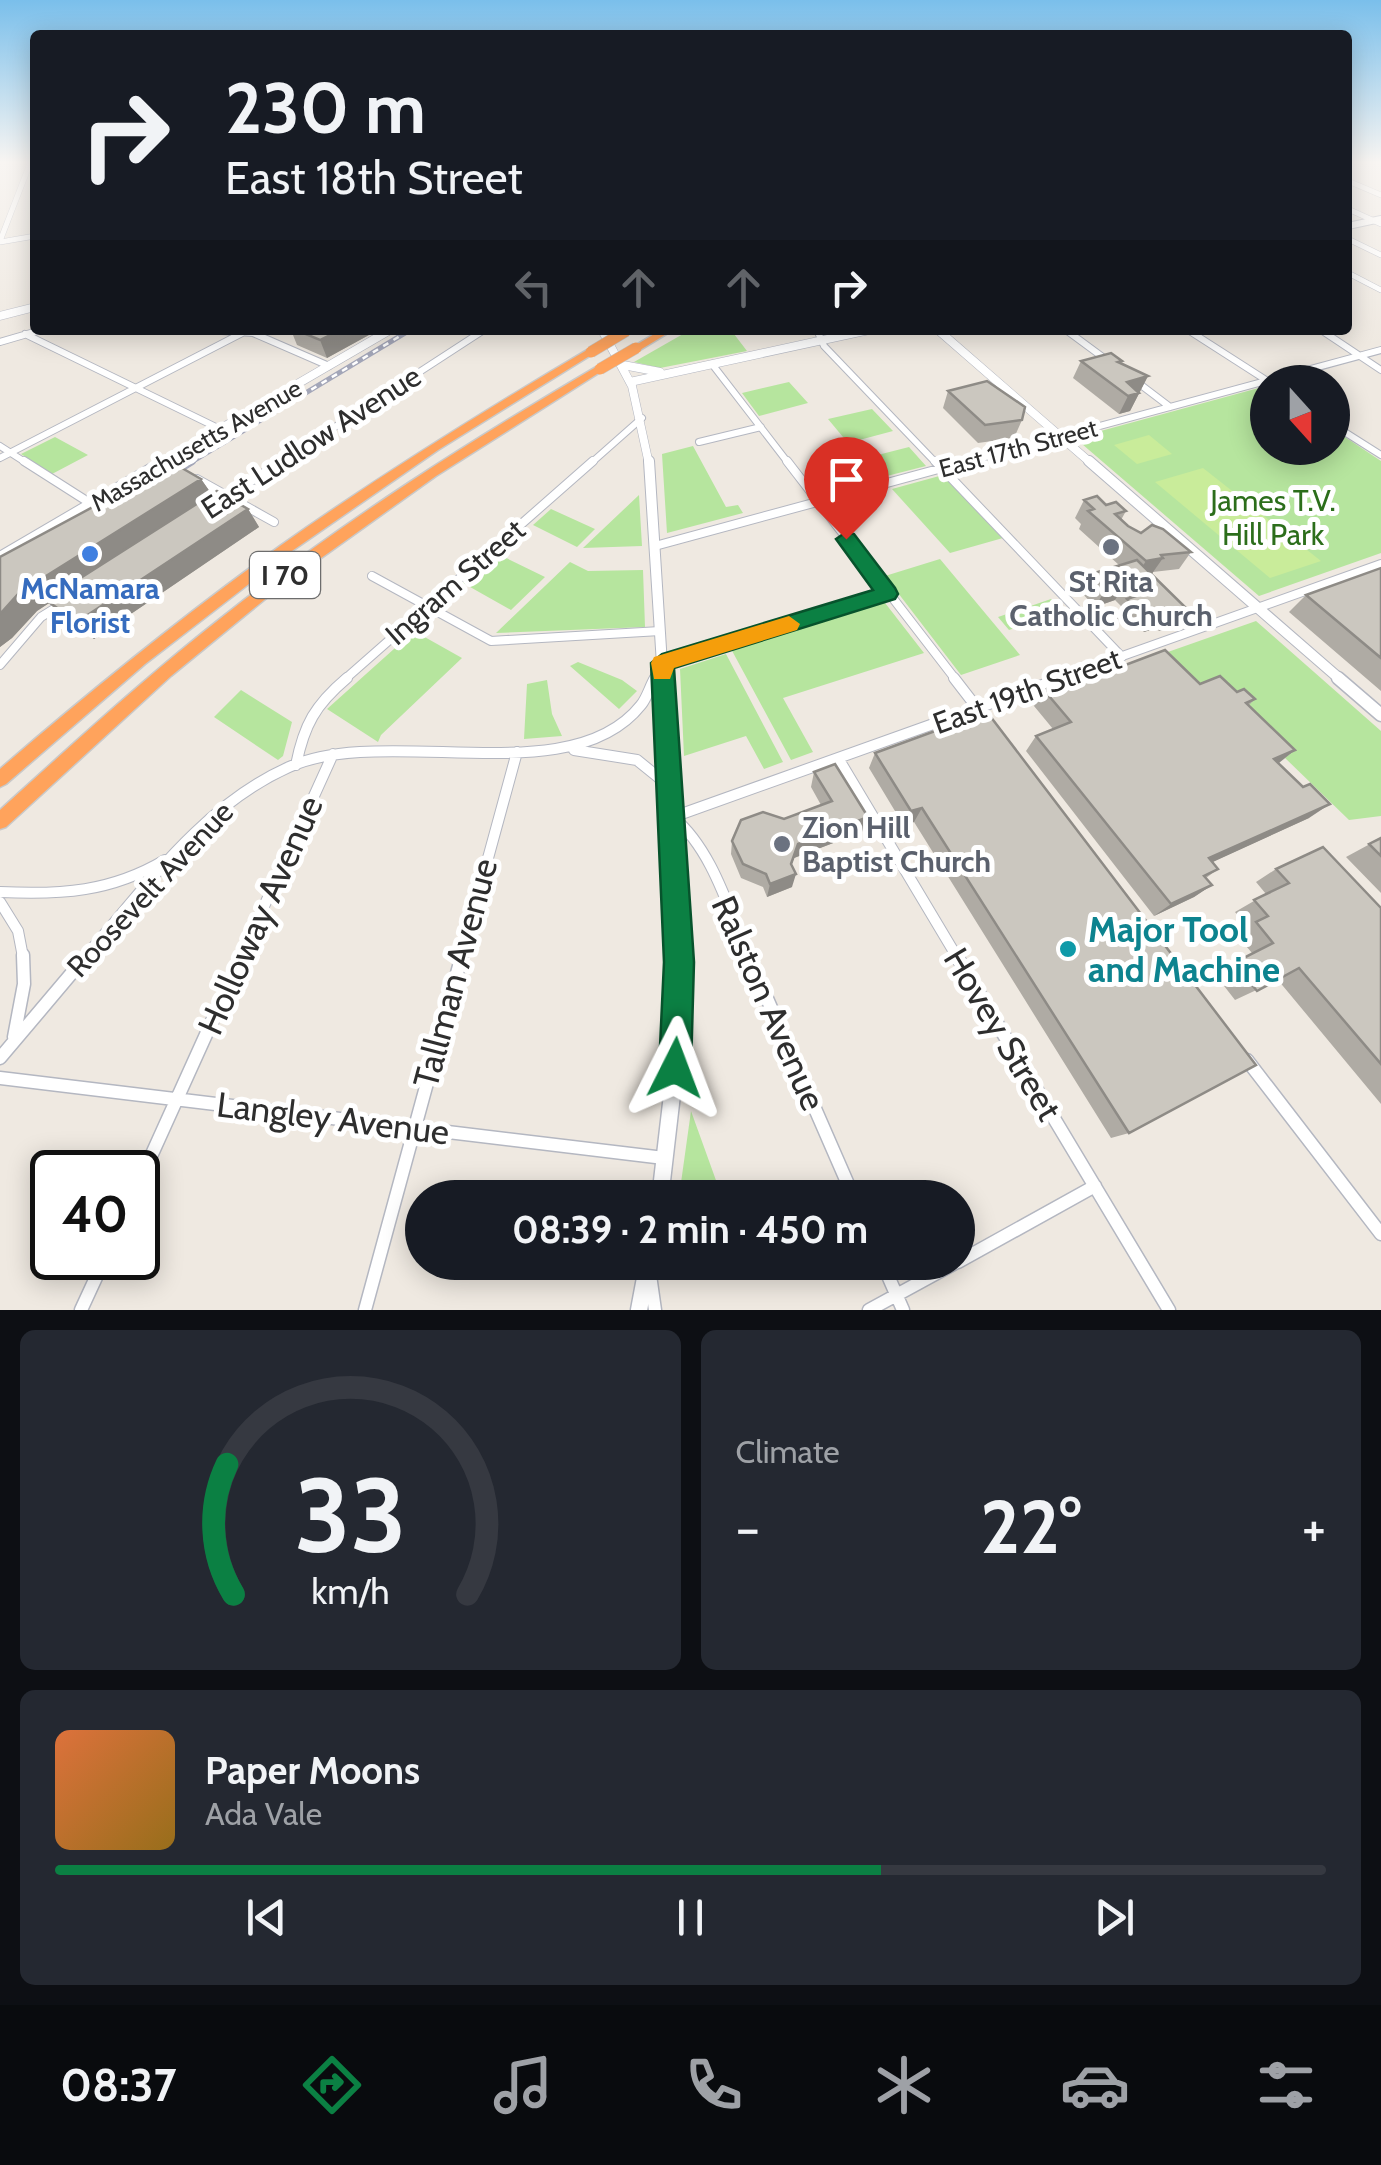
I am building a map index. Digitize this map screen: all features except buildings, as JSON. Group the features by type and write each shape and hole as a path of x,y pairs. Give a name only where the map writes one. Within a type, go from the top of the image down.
{"highway":[{"name":"I 70","path":"0,779 161,641 293,540 452,434 620,335"},
{"name":"I 70","path":"0,821 149,686 270,587 461,452 659,335"}],"street":[{"path":"0,242 30,237"},
{"path":"1352,241 1381,255"},
{"path":"1352,275 1381,290"},
{"path":"0,316 30,308"},
{"path":"0,342 30,333"},
{"path":"25,334 95,371 140,386 222,430"},
{"path":"0,458 238,335"},
{"path":"255,335 329,366"},
{"name":"Massachusetts Avenue","path":"0,558 173,465 222,430 382,335"},
{"name":"East Ludlow Avenue","path":"208,509 476,335"},
{"path":"605,335 623,364 642,418 655,546 673,817 679,988 663,1180"},
{"path":"820,335 824,346 1122,657"},
{"path":"630,382 846,335"},
{"path":"944,335 1381,715"},
{"path":"1073,335 1123,372"},
{"path":"1196,335 1250,370"},
{"path":"1330,335 1381,370"},
{"name":"East 17th Street","path":"1328,365 1381,351"},
{"path":"623,364 669,373"},
{"path":"712,364 993,728"},
{"path":"1131,378 1170,407"},
{"name":"East 17th Street","path":"655,546 1250,387"},
{"name":"Ingram Street","path":"296,764 301,735 319,704 642,418"},
{"path":"700,442 761,427"},
{"path":"1350,435 1381,455"},
{"path":"0,446 93,505"},
{"path":"189,474 274,522"},
{"name":"East 19th Street","path":"673,817 1381,564"},
{"path":"372,576 490,641 660,630"},
{"path":"662,663 888,594"},
{"path":"0,665 41,617 74,596"},
{"name":"Roosevelt Avenue","path":"0,1058 176,852 232,800 296,764 333,754 556,751 592,740 630,717 650,692 662,663"},
{"path":"556,751 589,750 637,760 658,774 671,791"},
{"name":"Tallman Avenue","path":"365,1310 517,752"},
{"name":"Holloway Avenue","path":"154,1150 333,754"},
{"name":"Hovey Street","path":"838,758 1169,1310"},
{"name":"Ralston Avenue","path":"673,817 689,830 702,850 846,1180"},
{"path":"0,892 59,896 98,892 145,873 176,852"},
{"path":"0,902 15,921 24,950 22,988 12,1040"},
{"path":"1233,1042 1381,1234"},
{"name":"Langley Avenue","path":"0,1078 666,1159"},
{"path":"975,1252 1095,1186"},
{"path":"81,1310 95,1280"},
{"path":"640,1310 645,1280"},
{"path":"651,1280 655,1310"},
{"path":"870,1310 899,1303 932,1280"}],"green space":[{"path":"681,335 735,335 747,351 660,368 634,362"},
{"path":"789,382 808,403 759,416 742,393"},
{"name":"James T.V. Hill Park","path":"1250,390 1250,465 1350,465 1350,440 1381,461 1381,553 1259,596 1075,438"},
{"path":"872,409 893,431 848,443 828,419"},
{"path":"1149,435 1172,454 1137,464 1114,445"},
{"path":"55,437 88,455 52,474 21,454"},
{"path":"693,446 726,507 738,505 743,513 667,533 662,454"},
{"path":"909,447 926,466 879,478 862,459"},
{"path":"1203,468 1321,561 1270,578 1155,482"},
{"path":"943,475 1003,538 950,553 892,489"},
{"path":"639,495 642,546 583,548"},
{"path":"551,509 595,529 577,547 533,525"},
{"path":"498,554 545,577 511,610 463,583"},
{"path":"940,559 1020,655 961,675 885,576"},
{"path":"570,562 588,571 643,570 645,627 496,633"},
{"path":"882,599 924,653 783,698 813,752 791,760 730,647"},
{"path":"1051,599 1063,612 1009,630 998,617"},
{"path":"1256,621 1381,731 1381,816 1349,820 1250,724 1202,689 1148,659"},
{"path":"414,631 462,658 378,742 327,709"},
{"path":"726,654 783,762 764,769 746,736 684,756 680,669"},
{"path":"578,662 622,680 637,691 619,709 570,666"},
{"path":"547,680 552,714 562,736 524,739 527,684"},
{"path":"241,690 292,722 283,756 278,760 214,717"},
{"path":"691,1111 716,1180 681,1180"}],"railway":[{"path":"188,464 402,335"},
{"path":"160,481 192,461"},
{"path":"91,517 169,472"}],"slow traffic":[{"path":"662,672 662,663 789,624"}],"place":[{"name":"St Rita Catholic Church","path":"1111,547"},
{"name":"McNamara Florist","path":"90,554"},
{"name":"Zion Hill Baptist Church","path":"782,844"},
{"name":"Major Tool and Machine","path":"1068,949"}],"route":[{"path":"675,1068 679,962 662,663 888,594 846,539"}]}
